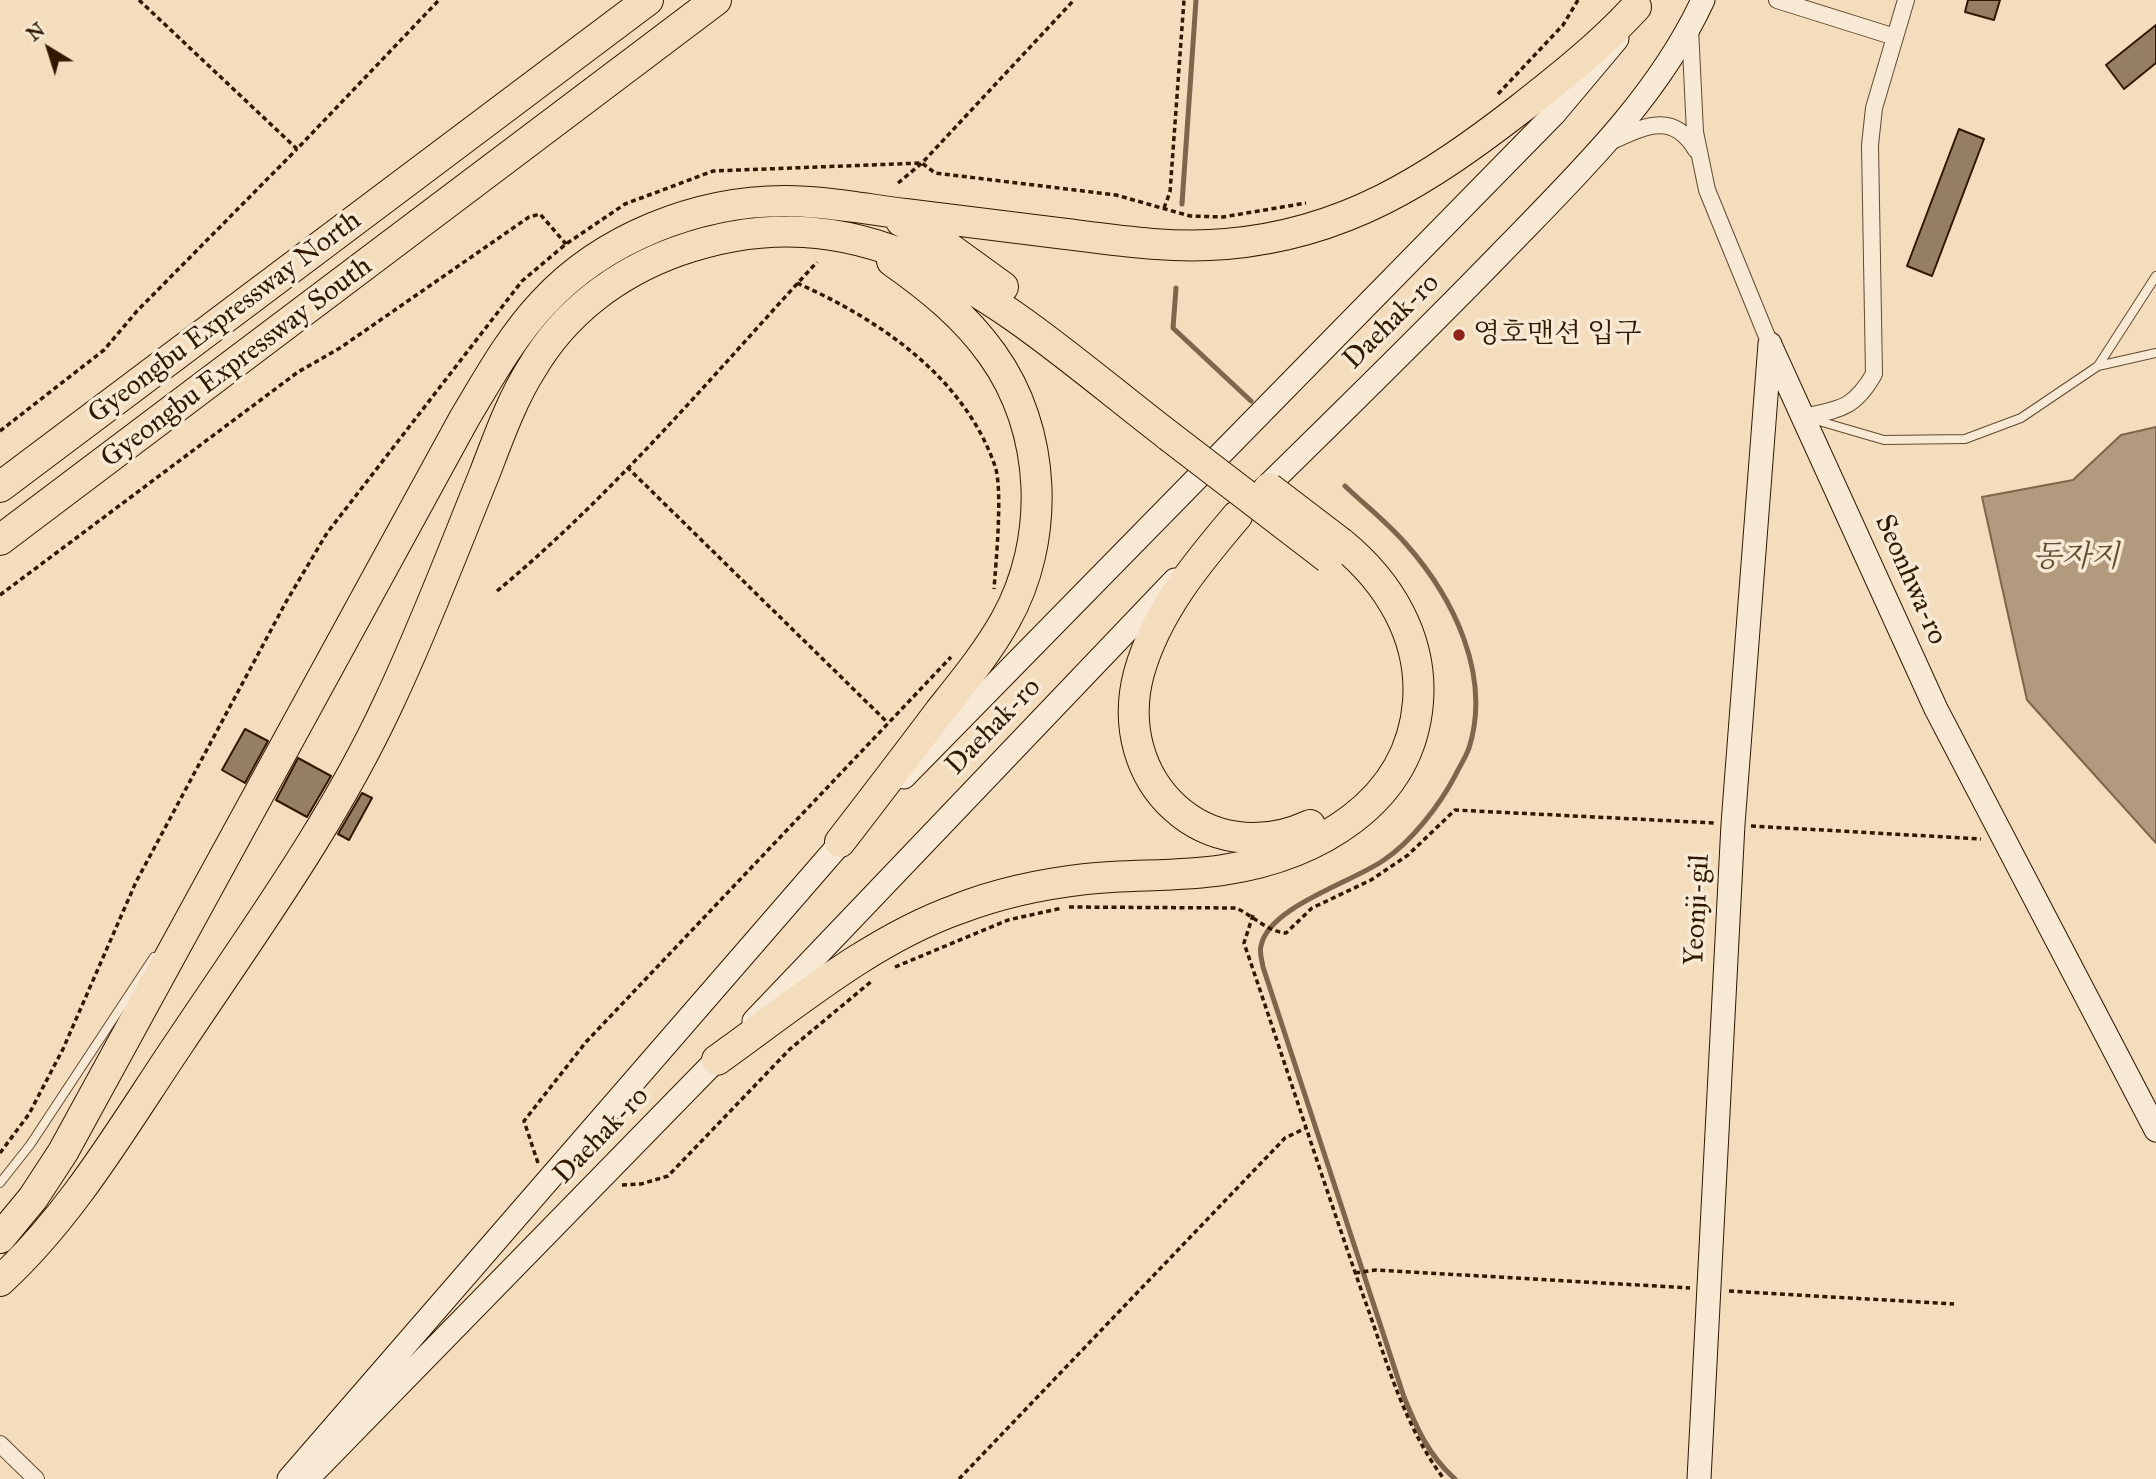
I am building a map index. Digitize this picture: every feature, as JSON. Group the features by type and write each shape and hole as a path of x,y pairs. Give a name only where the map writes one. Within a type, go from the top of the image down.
{"highway":[{"name":"Gyeongbu Expressway North","path":"0,487 648,0"},
{"name":"Gyeongbu Expressway South","path":"0,540 716,0"},
{"path":"0,1238 33,1198 63,1152 464,419 500,360 545,301 607,253 640,233 678,219 724,207 766,202 854,208 1132,243 1226,244 1287,234 1350,215 1403,191 1429,175 1571,69 1638,4"},
{"path":"717,1060 875,950 957,909 1047,884 1199,873 1264,862 1313,843 1361,812 1390,782 1405,755 1417,713 1418,669 1406,625 1370,570 1334,550 1175,429 946,245 899,220 854,208"},
{"path":"0,1281 57,1219 115,1138 295,871 348,782 408,661 517,396 552,338 577,311 613,283 674,253 714,240 766,231 803,230 842,235 916,258 965,284 1175,429"},
{"path":"840,842 973,669 1006,621 1031,553 1037,484 1034,454 1014,393 985,344 948,304 915,277 873,250 842,235"},
{"path":"1237,516 1196,565 1167,609 1147,652 1134,698 1136,744 1152,783 1181,813 1204,828 1247,839 1283,835 1306,827 1331,813 1361,788 1392,740 1399,695 1391,643 1367,598 1334,550"}],"main road":[{"name":"Daehak-ro","path":"307,1479 717,1060 1237,516 1438,318 1608,143 1690,28 1703,0"},
{"path":"289,1479 840,842 1571,96 1603,58 1638,4"},
{"name":"Seonhwa-ro","path":"1770,344 1936,709 2156,1130"},
{"name":"Yeonji-gil","path":"1699,1479 1733,824 1770,344"}],"street":[{"path":"1777,0 1895,37"},
{"path":"1803,417 1840,409 1855,402 1874,374 1870,145 1874,108 1906,0"},
{"name":"Seonhwa-ro","path":"1690,28 1695,132 1707,190 1770,344"},
{"path":"1608,143 1643,127 1669,124 1688,137 1700,158"},
{"path":"0,1444 36,1479"}],"lane":[{"path":"2098,366 2156,276"},
{"path":"1803,417 1884,440 1965,439 2021,418 2098,366 2156,353"},
{"path":"174,926 250,811"},
{"path":"0,1183 30,1145 159,949"}],"path":[{"path":"139,0 297,149"},
{"path":"0,431 104,350 137,311 439,0"},
{"path":"898,183 922,163 1074,0"},
{"path":"1164,208 1170,192 1184,0"},
{"path":"1494,99 1563,25 1578,0"},
{"path":"0,1153 29,1114 63,1049 136,882 174,807 286,602 327,533 522,281 566,244 625,204 713,171 922,163 935,173 1116,195 1190,216 1223,217 1315,201"},
{"path":"0,595 298,372 341,348 529,217 540,214 566,244"},
{"path":"497,592 537,557 627,467 817,262"},
{"path":"797,283 848,306 917,356 962,401 996,468 997,538 994,589 988,599"},
{"path":"627,467 888,723"},
{"path":"545,1183 524,1121 586,1042 959,648"},
{"path":"595,1186 641,1184 667,1176 790,1049 883,972 1008,920 1069,906 1236,908 1253,915 1277,933 1286,933 1312,908 1371,880 1408,855 1454,810 2004,839"},
{"path":"1253,915 1244,943 1406,1416 1423,1451 1444,1479"},
{"path":"959,1479 1285,1138 1307,1128"},
{"path":"1358,1272 1954,1304"}],"water":[{"name":"동자지","path":"2156,427 2156,843 2027,700 1982,497 2073,480 2121,435"}],"building":[{"path":"1968,0 2000,0 1994,20 1965,12"},
{"path":"2156,25 2156,63 2124,89 2106,65"},
{"path":"1959,129 1984,139 1932,276 1907,266"},
{"path":"245,729 268,741 245,783 222,770"},
{"path":"298,758 331,776 307,817 276,800"},
{"path":"362,793 372,798 349,840 338,834"}],"waterway":[{"path":"1182,204 1196,0"},
{"path":"1176,288 1173,328 1251,401"},
{"path":"1345,486 1406,544 1439,588 1453,613 1472,665 1475,720 1469,748 1455,776 1415,833 1384,860 1295,907 1279,919 1267,932 1260,953 1404,1397 1425,1441 1438,1461 1455,1479"}],"place":[{"name":"영호맨션 입구","path":"1459,335"}]}
